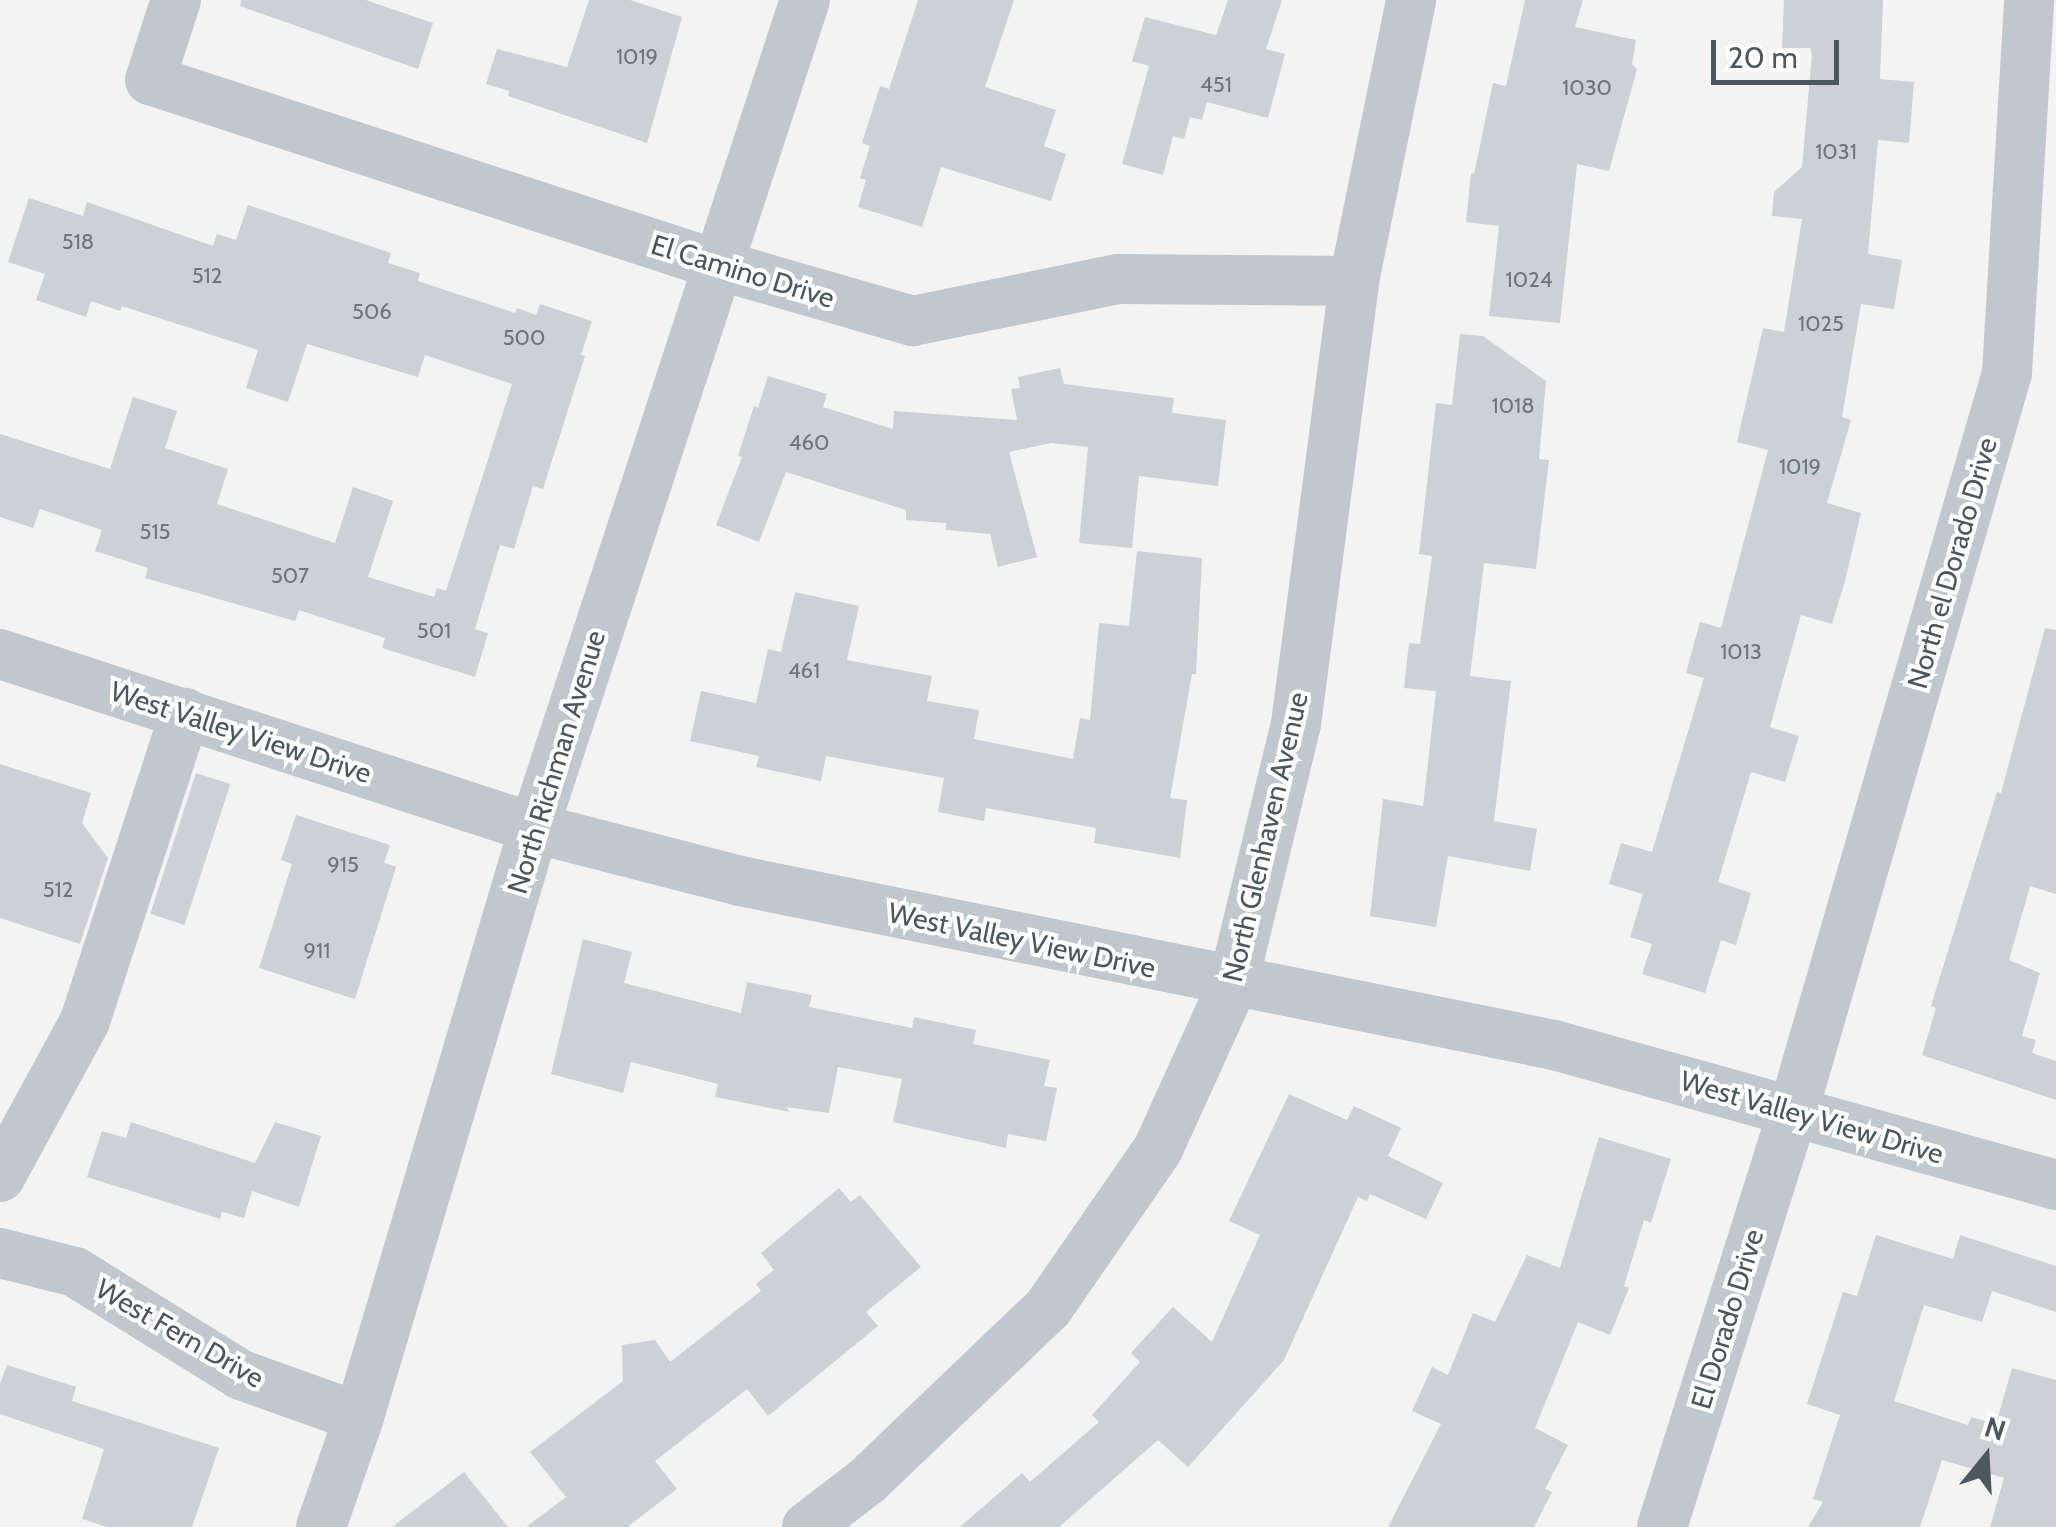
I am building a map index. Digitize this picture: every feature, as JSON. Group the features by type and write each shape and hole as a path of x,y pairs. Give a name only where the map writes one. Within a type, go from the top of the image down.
{"street":[{"name":"El Camino Drive","path":"176,0 150,80 715,264 913,320 1117,279 1354,281"},
{"name":"North Richman Avenue","path":"321,1527 359,1417 534,828 715,264 805,0"},
{"name":"North Glenhaven Avenue","path":"806,1527 868,1482 1048,1308 1158,1150 1233,984 1296,724 1354,281 1411,0"},
{"name":"North el Dorado Drive","path":"1793,1112 2007,373 2029,0"},
{"name":"West Valley View Drive","path":"0,654 534,828 740,881 1233,984 1554,1045 2056,1185"},
{"path":"0,1177 86,1021 185,714"},
{"name":"El Dorado Drive","path":"1662,1527 1793,1112"},
{"name":"West Fern Drive","path":"0,1254 75,1272 241,1375 359,1417"}],"building":[{"path":"241,0 366,0 433,23 418,69 240,6"},
{"path":"589,0 630,0 682,17 647,143 508,96 509,91 486,84 497,49 567,67"},
{"path":"918,0 1014,0 985,87 1056,110 1044,146 1066,154 1051,201 941,167 922,227 858,207 866,180 860,178 870,146 862,143 880,86 889,89"},
{"path":"1228,0 1282,0 1266,49 1285,54 1268,118 1207,102 1202,120 1190,117 1184,139 1173,136 1163,175 1122,164 1149,66 1132,61 1145,17 1216,35"},
{"path":"1525,0 1583,0 1575,27 1636,40 1632,64 1637,69 1609,171 1577,164 1560,323 1489,316 1499,226 1466,222 1471,173 1474,174 1493,83 1506,86"},
{"path":"1784,0 1883,0 1880,79 1914,82 1909,143 1878,140 1868,254 1902,260 1894,309 1861,304 1842,417 1851,420 1827,503 1861,513 1845,581 1832,624 1801,615 1770,727 1799,736 1785,782 1751,772 1718,882 1751,893 1736,945 1721,940 1705,993 1642,974 1652,944 1630,937 1643,894 1609,884 1621,843 1652,852 1704,678 1686,673 1700,622 1721,628 1768,450 1737,442 1763,328 1784,332 1802,219 1772,216 1774,192 1802,167 1812,54 1810,48 1782,48"},
{"path":"29,198 83,216 87,202 213,246 217,234 236,240 248,205 391,253 388,263 420,273 418,281 515,313 517,308 536,315 540,304 592,321 581,355 585,356 543,489 533,486 514,549 500,545 475,629 488,633 475,677 382,648 385,638 299,610 295,621 145,578 148,568 95,551 102,530 40,509 33,528 0,517 0,434 110,469 133,397 177,411 165,448 228,469 217,504 335,543 353,487 393,501 368,577 434,597 437,588 446,591 512,384 425,355 418,377 307,344 288,402 246,388 258,350 122,306 120,311 91,301 86,317 36,300 45,274 8,262"},
{"path":"1460,334 1483,336 1546,381 1539,459 1549,460 1536,569 1484,563 1470,676 1511,681 1494,821 1537,829 1530,871 1448,856 1436,927 1370,916 1383,799 1423,806 1436,691 1404,688 1409,643 1420,644 1432,556 1419,554 1436,403 1452,405"},
{"path":"1060,368 1064,384 1174,398 1172,413 1226,420 1218,486 1139,476 1132,548 1079,543 1088,447 1051,443 1009,452 1037,557 998,567 990,534 946,530 946,523 906,520 906,510 786,472 759,542 716,525 742,457 738,456 754,406 758,408 768,376 827,394 823,407 893,429 894,411 1017,420 1011,389 1020,388 1018,377"},
{"path":"1137,551 1202,558 1196,674 1192,674 1170,798 1187,800 1180,858 1094,843 1096,828 986,808 984,821 938,812 944,778 826,756 821,781 756,767 759,756 690,741 701,691 756,703 768,649 781,652 795,592 859,606 847,660 932,676 927,701 979,710 974,739 1073,759 1080,718 1090,720 1099,623 1129,626"},
{"path":"2045,628 2056,630 2056,894 2030,886 2009,960 2040,973 2022,1036 2036,1040 2032,1053 2056,1061 2056,1100 1922,1055 1936,1008 1931,1006 1997,792 2001,793"},
{"path":"0,764 91,793 82,823 108,858 80,944 0,918"},
{"path":"196,773 230,784 185,925 150,914"},
{"path":"296,815 390,845 384,863 396,867 355,999 259,968 292,864 281,860"},
{"path":"583,939 632,952 624,983 741,1013 747,982 812,995 809,1007 912,1028 914,1017 976,1030 973,1044 1050,1060 1044,1086 1057,1088 1046,1141 1008,1134 1006,1148 893,1122 902,1079 838,1067 829,1113 786,1107 790,1112 715,1097 718,1084 631,1062 623,1093 551,1074"},
{"path":"1289,1094 1347,1120 1354,1106 1401,1128 1388,1156 1443,1183 1426,1219 1370,1194 1367,1201 1358,1197 1284,1360 1188,1467 1158,1440 1059,1527 960,1527 1022,1473 1030,1482 1099,1422 1092,1415 1140,1362 1131,1353 1173,1307 1212,1342 1260,1235 1229,1221"},
{"path":"131,1122 255,1163 275,1122 321,1136 299,1207 252,1191 244,1218 222,1212 220,1219 87,1177 102,1131 126,1138"},
{"path":"1599,1137 1671,1159 1651,1223 1644,1220 1624,1286 1629,1288 1610,1335 1578,1322 1535,1428 1568,1445 1545,1489 1552,1492 1534,1527 1388,1527 1441,1424 1412,1411 1432,1367 1448,1375 1473,1313 1495,1322 1527,1255 1560,1268"},
{"path":"839,1188 851,1202 860,1195 921,1267 866,1312 878,1326 768,1416 747,1389 655,1461 677,1489 627,1527 526,1527 566,1497 530,1452 623,1381 622,1345 655,1340 670,1362 761,1291 756,1284 774,1270 761,1253"},
{"path":"1876,1235 1953,1259 1960,1235 2056,1266 2056,1312 1992,1291 1982,1322 1924,1305 1894,1401 1968,1425 1971,1417 1996,1424 2012,1368 2056,1380 2056,1527 1990,1527 2004,1478 1942,1460 1920,1527 1808,1527 1823,1502 1813,1499 1840,1415 1807,1404 1843,1292 1857,1296"},
{"path":"7,1365 76,1387 72,1401 219,1448 192,1527 107,1527 82,1519 104,1449 0,1414 0,1384"},
{"path":"464,1472 508,1527 392,1527"}]}
